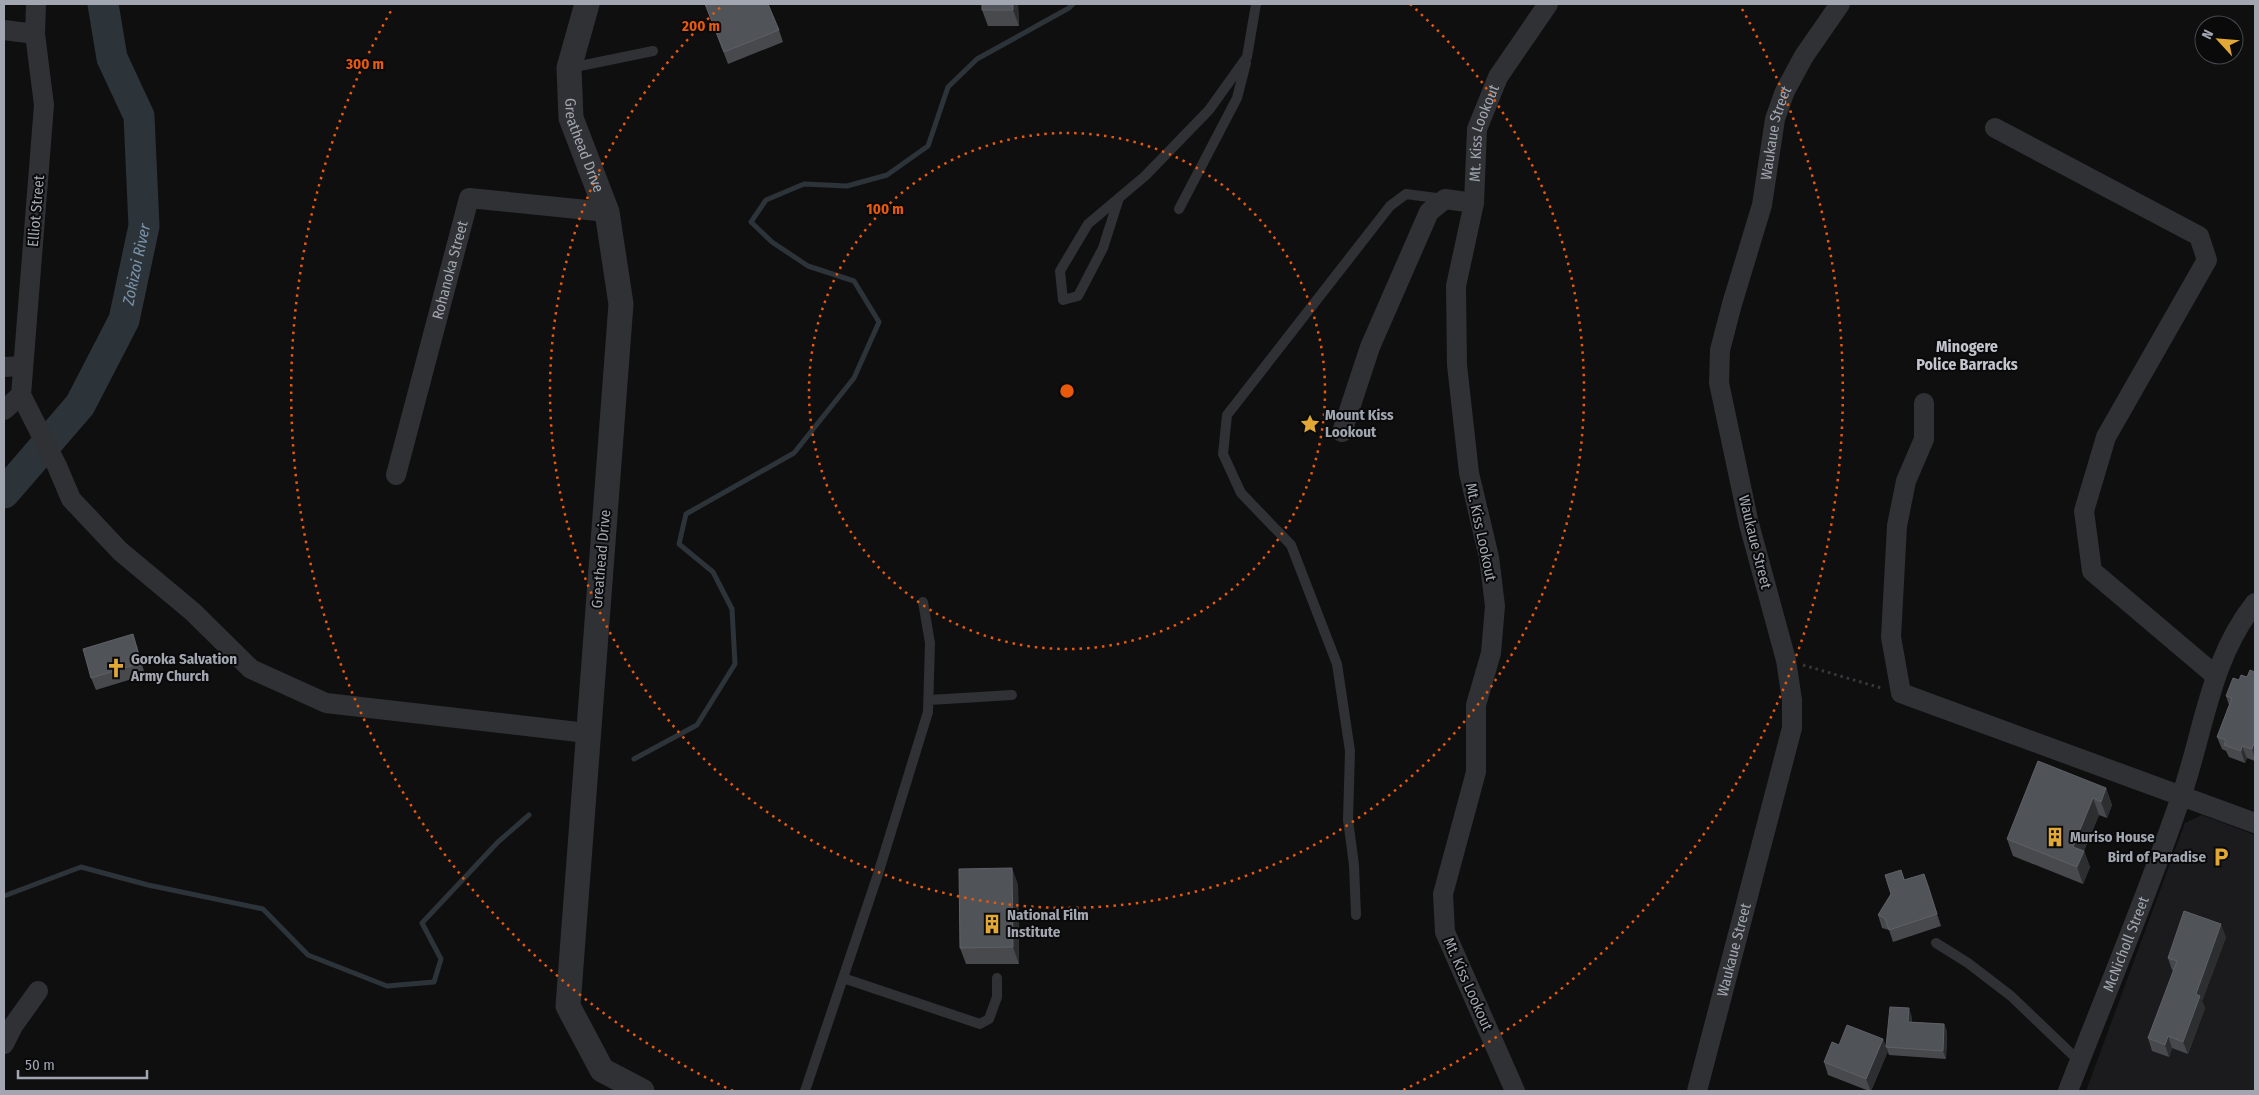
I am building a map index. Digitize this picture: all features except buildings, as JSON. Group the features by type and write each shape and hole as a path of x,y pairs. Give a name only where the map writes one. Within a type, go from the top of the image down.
{"street":[{"name":"Elliot Street","path":"12,398 13,366 44,105 35,34 36,4"},
{"name":"Greathead Drive","path":"586,4 569,68 571,118 606,212 621,304 587,733 568,1006 602,1070 642,1091"},
{"name":"Mt. Kiss Lookout","path":"1515,1091 1445,932 1443,894 1476,772 1476,705 1491,653 1495,606 1490,557 1469,473 1457,365 1456,286 1474,203 1477,129 1498,77 1548,4"},
{"name":"Waukaue Street","path":"1697,1091 1792,728 1792,700 1786,660 1749,524 1719,382 1720,350 1762,205 1775,119 1785,90 1804,56 1840,4"},
{"path":"4,30 35,34"},
{"path":"1996,128 2199,236 2207,260 2106,437 2084,511 2092,572 2216,676"},
{"name":"Rohanoka Street","path":"396,475 469,198 606,212"},
{"path":"1342,432 1370,347 1429,212 1445,199 1474,203"},
{"path":"4,410 12,398 32,417 57,466 71,499 120,551 193,612 251,669 326,703 587,733"},
{"path":"1924,402 1924,439 1906,481 1897,526 1891,638 1901,694 2255,823"},
{"name":"McNicholl Street","path":"2068,1091 2182,796 2216,676 2230,641 2255,603"},
{"path":"4,1044 13,1026 38,991"}],"lane":[{"path":"1179,209 1237,98 1247,57 1256,4"},
{"path":"569,68 653,50"},
{"path":"1119,198 1103,248 1078,296 1063,300 1060,271 1088,224 1145,176 1209,110 1247,57"},
{"path":"1356,915 1354,865 1348,820 1350,751 1337,664 1291,545 1241,493 1223,454 1227,415 1390,206 1406,194 1445,199"},
{"path":"805,1091 878,874 928,712 930,643 923,602"},
{"path":"929,700 1012,695"},
{"path":"1936,943 1968,963 2011,996 2080,1062"},
{"path":"843,978 980,1024 989,1019 997,996 997,978"}],"path":[{"path":"1786,660 1901,694"}],"shaded area":[{"path":"2202,815 2255,835 2255,1091 2086,1091 2185,823"}],"waterway":[{"name":"Zokizoi River","path":"4,493 80,405 124,320 144,226 139,116 112,58 103,4"},
{"path":"634,759 697,725 735,664 732,609 713,572 679,544 686,514 794,453 854,378 879,322 854,281 808,266 772,242 751,222 766,200 804,184 847,186 887,175 928,146 948,87 977,59 1073,4"},
{"path":"4,896 81,867 148,885 263,909 308,955 387,986 434,982 441,959 422,923 498,842 529,815"}],"place":[{"name":"Mount Kiss Lookout","path":"1310,424"},
{"name":"Goroka Salvation Army Church","path":"116,668"},
{"name":"Muriso House","path":"2055,837"},
{"name":"Bird of Paradise","path":"2221,857"},
{"name":"National Film Institute","path":"992,924"}],"district":[{"name":"Minogere Police Barracks","path":"1967,355"}]}
